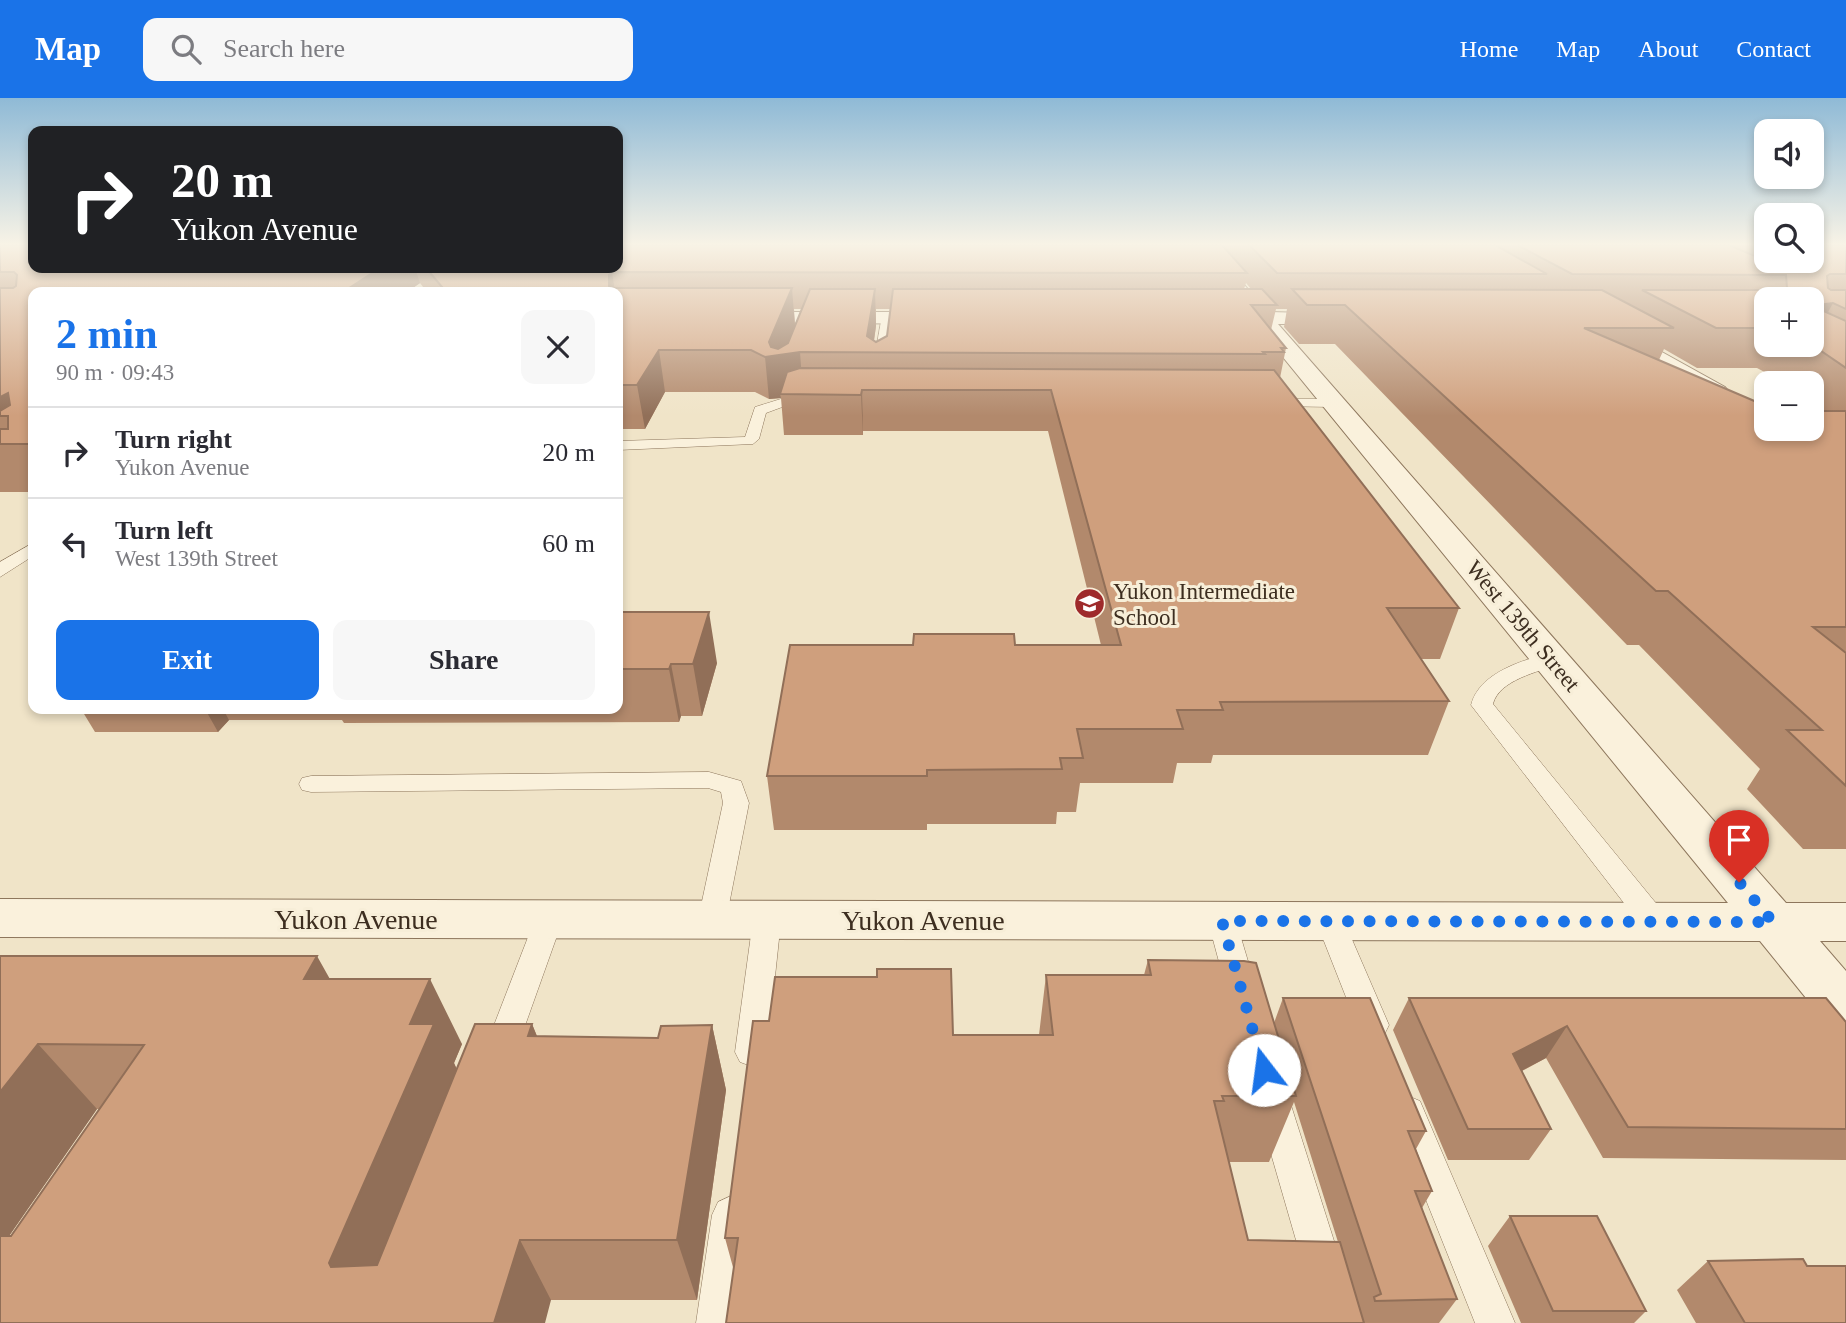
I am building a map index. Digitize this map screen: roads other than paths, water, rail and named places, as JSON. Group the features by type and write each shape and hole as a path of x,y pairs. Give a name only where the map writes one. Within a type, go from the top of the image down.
{"street":[{"name":"West 139th Street","path":"1249,302 1846,1007"},
{"path":"726,318 804,325 886,318 963,318"},
{"path":"1208,318 1357,318"},
{"path":"1632,319 1599,319 1735,402"},
{"name":"Yukon Avenue","path":"0,918 1846,922"}],"lane":[{"path":"878,377 886,318"},
{"path":"623,446 748,441 752,439 760,410 785,402 827,401"},
{"path":"1260,403 1334,403"},
{"path":"0,571 28,551"},
{"path":"1551,659 1509,675 1485,693 1482,705 1654,921"},
{"path":"311,784 709,779 732,787 736,803 712,920"},
{"path":"491,1076 549,919"},
{"path":"747,1084 767,920"},
{"path":"1222,921 1248,1013"},
{"path":"1330,921 1495,1323"},
{"path":"1262,1066 1340,1323"},
{"path":"716,1323 735,1180"}],"place":[{"name":"Yukon Intermediate School","path":"1090,604"}]}
